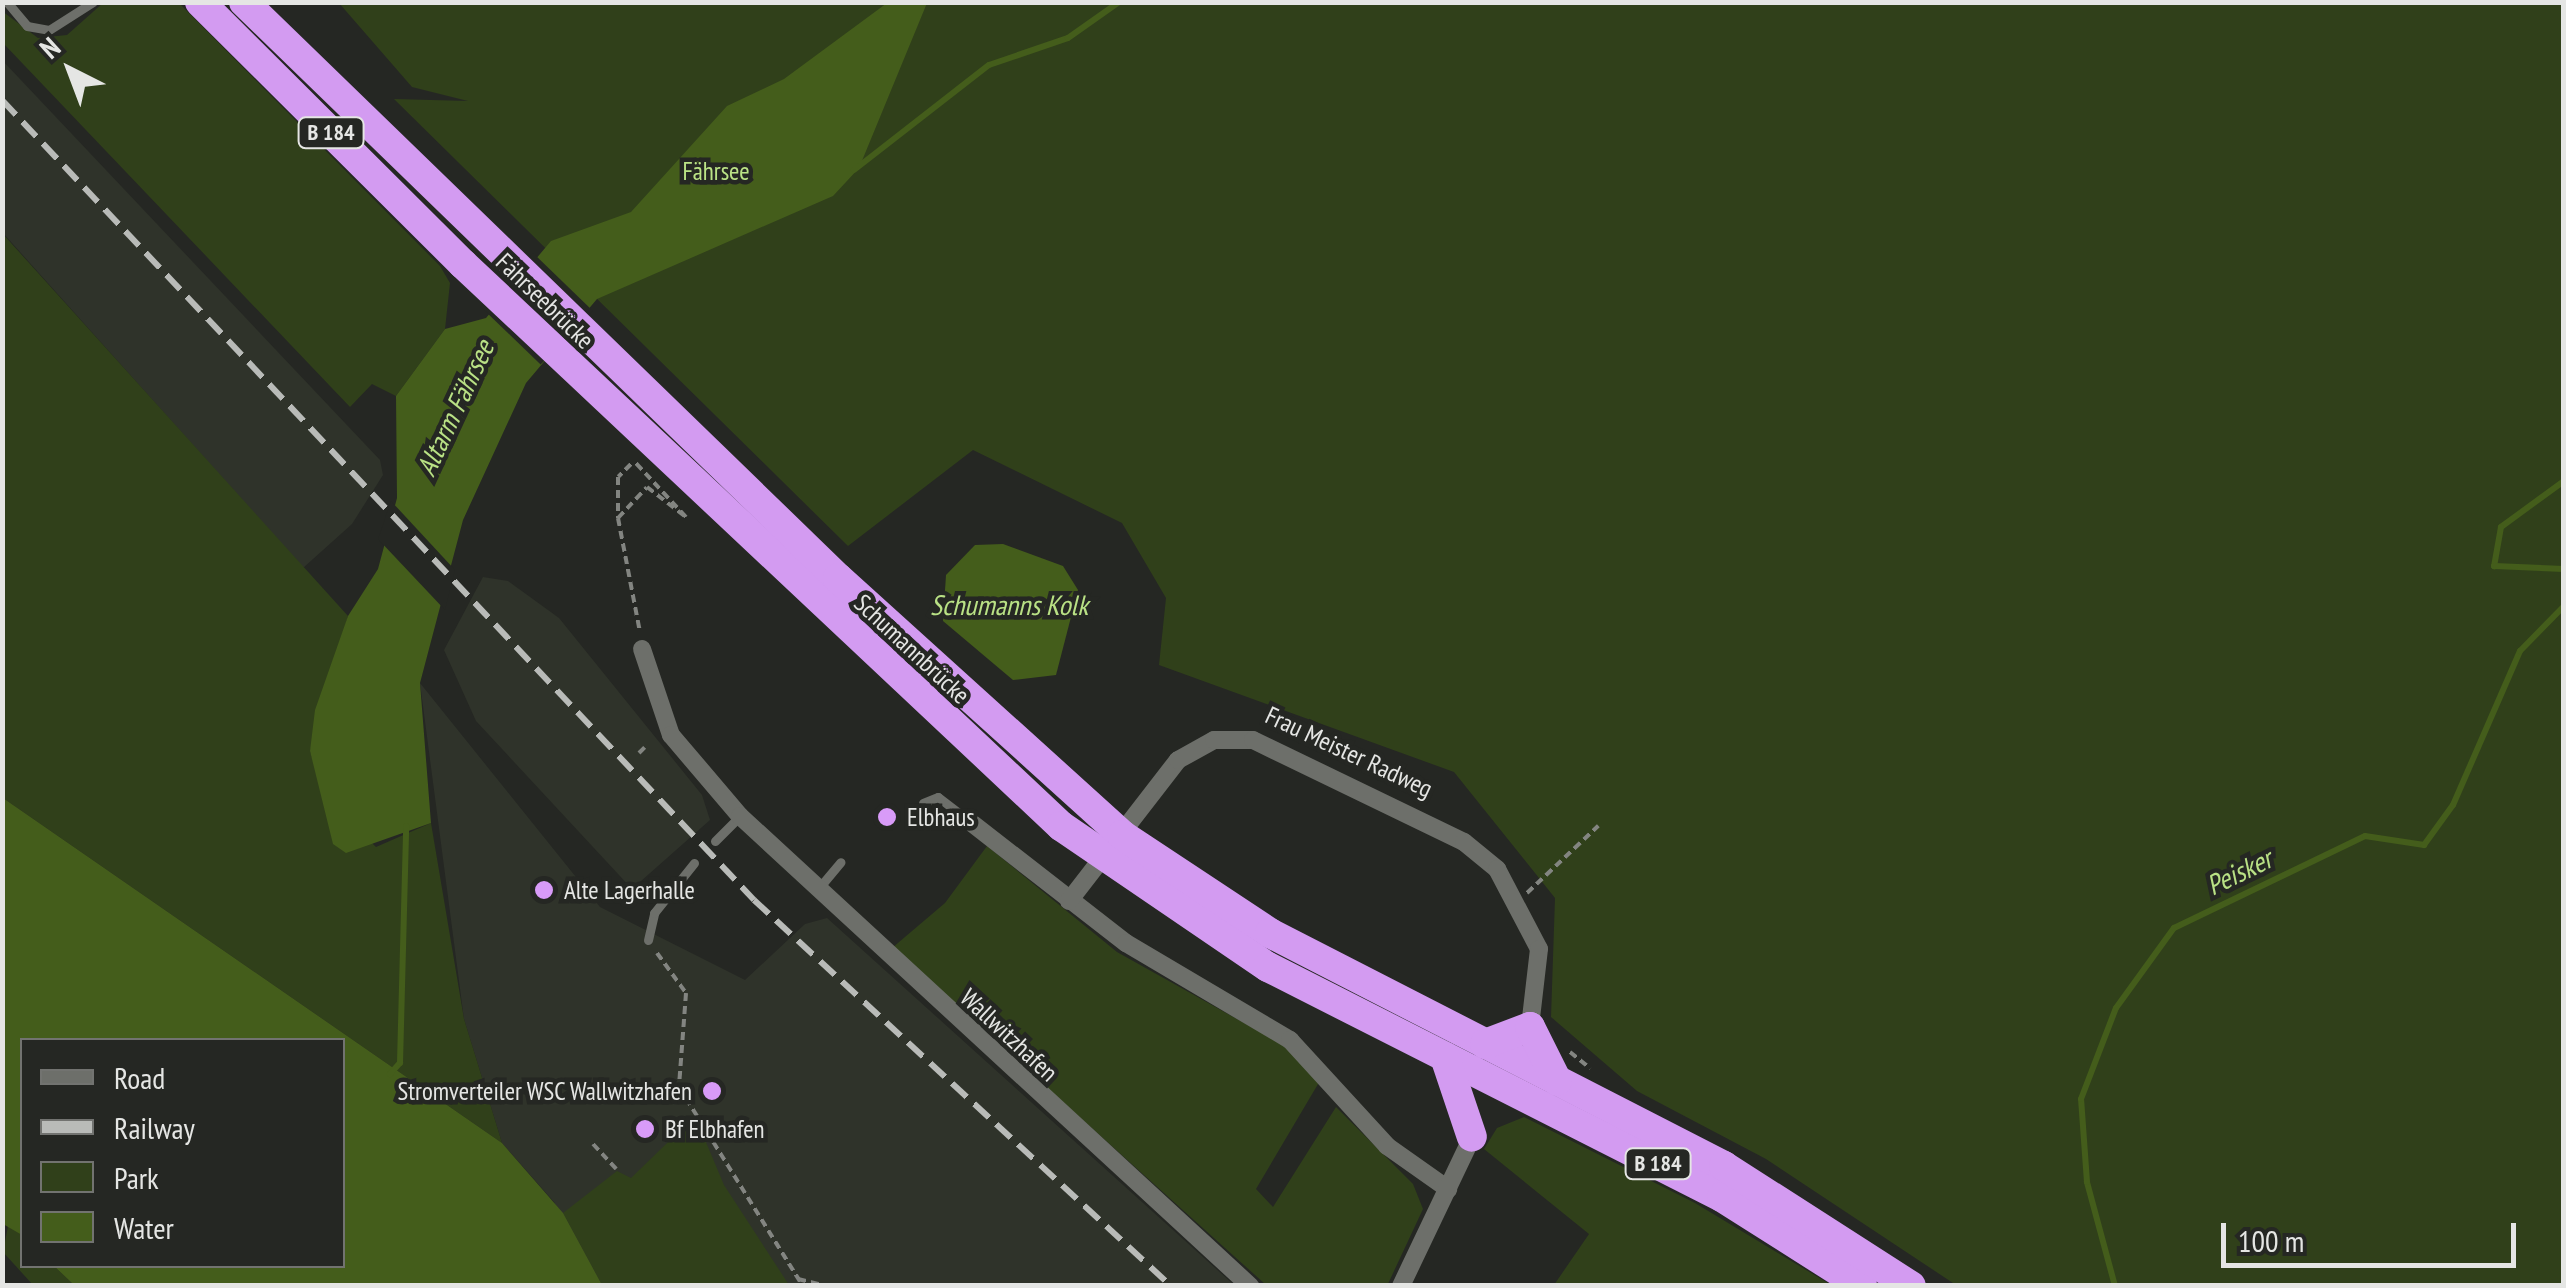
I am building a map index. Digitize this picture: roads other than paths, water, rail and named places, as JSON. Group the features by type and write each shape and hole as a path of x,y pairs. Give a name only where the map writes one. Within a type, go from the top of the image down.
{"highway":[{"name":"Fährseebrücke","path":"200,2 586,381 641,453 817,601"},
{"name":"Fährseebrücke","path":"244,2 484,241 838,578"},
{"name":"Schumannbrücke","path":"838,578 1079,801 1148,873"},
{"name":"Schumannbrücke","path":"817,601 1061,826 1148,873"},
{"name":"B 184","path":"1148,873 1766,1190 1911,1286"},
{"name":"B 184","path":"1148,873 1268,966 1722,1197 1862,1286"},
{"path":"1485,1044 1530,1027 1557,1081"},
{"path":"1445,1058 1472,1137 1513,1092"}],"street":[{"name":"Wallwitzhafen","path":"642,649 671,735 740,816 816,891 1250,1286"},
{"path":"1070,901 1178,760 1240,738 1464,842 1521,899 1538,949 1530,1027"},
{"path":"973,824 1070,901 1290,1040 1387,1146 1448,1189"},
{"path":"1401,1286 1472,1137"}],"lane":[{"path":"7,2 37,30 62,27 94,2"},
{"path":"923,803 938,797 973,824"},
{"path":"715,841 740,816"},
{"path":"816,891 841,862"},
{"path":"648,940 654,913 694,863"}],"water":[{"name":"Fährsee","path":"887,3 927,3 859,168 833,196 597,299 526,383 463,520 420,683 431,823 346,853 333,844 310,751 315,710 348,616 378,569 397,498 396,396 445,329 486,318 551,241 631,212 727,106 784,79"},
{"name":"Schumanns Kolk","path":"1003,544 1063,566 1078,590 1056,675 1013,680 943,621 946,575 975,545"},
{"path":"3,798 502,1143 563,1213 602,1285 74,1285 56,1268 345,1268 345,1038 20,1038 20,1234 3,1224"}],"waterway":[{"path":"854,170 989,65 1068,38 1119,2"},
{"name":"Peisker","path":"2564,481 2501,527 2494,566 2564,569"},
{"name":"Peisker","path":"2115,1286 2087,1182 2081,1099 2116,1008 2174,928 2365,836 2424,845 2453,805 2520,651 2564,606"},
{"name":"Altarm Fährsee","path":"390,1074 400,1063 406,826"}],"railway":[{"path":"2,100 754,900 1171,1286"}],"place":[{"name":"Elbhaus","path":"887,817"},
{"name":"Alte Lagerhalle","path":"544,890"},
{"name":"Stromverteiler WSC Wallwitzhafen","path":"712,1091"},
{"name":"Bf Elbhafen","path":"645,1129"}]}
